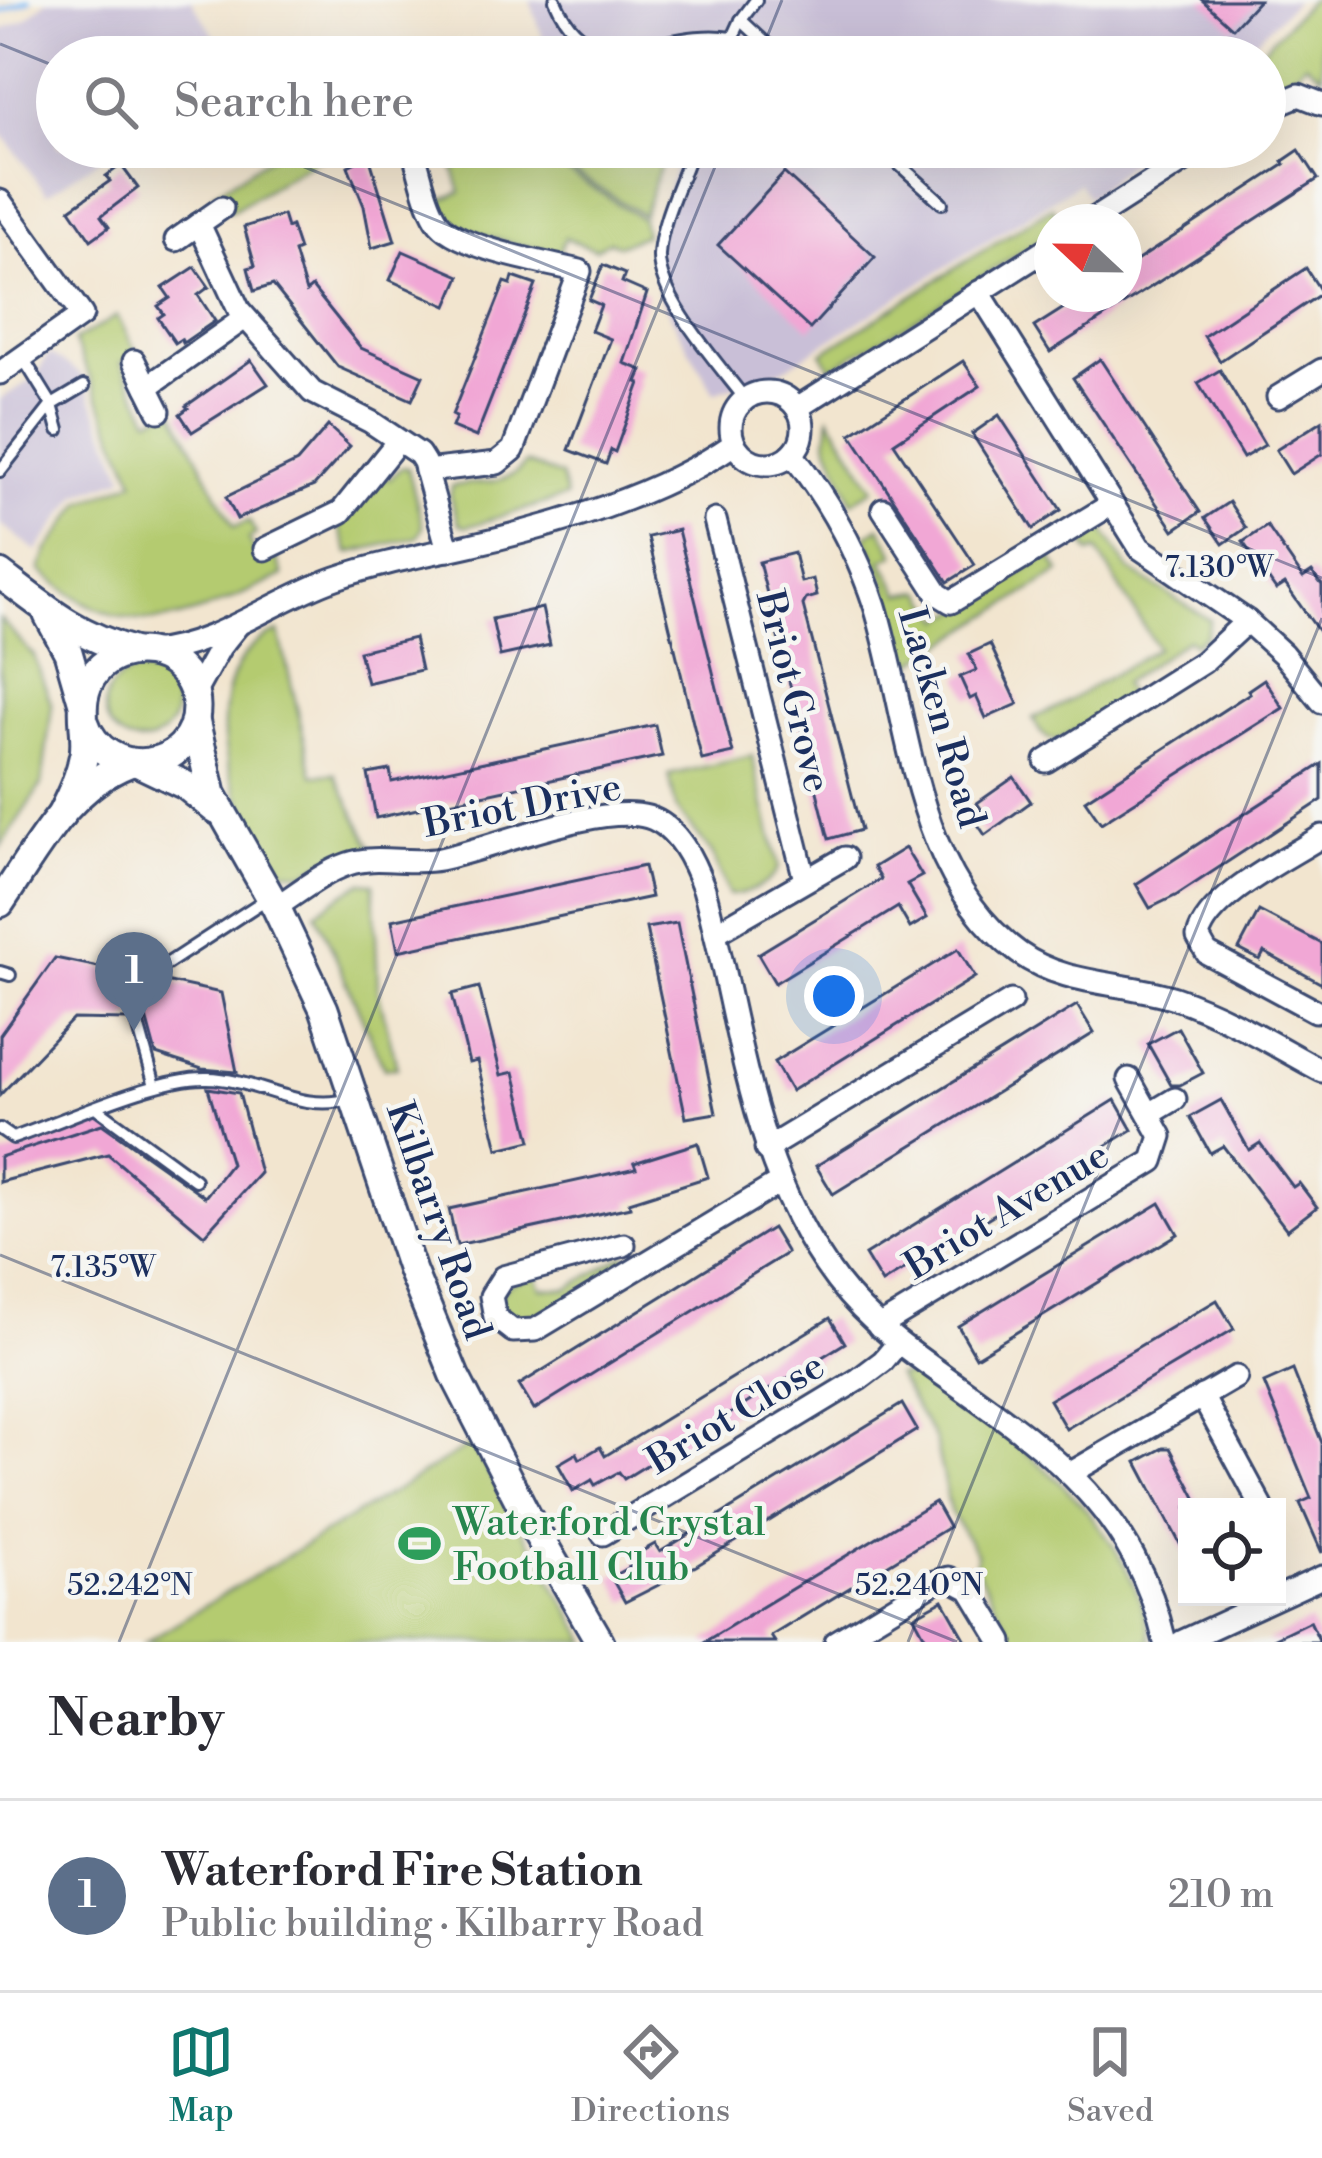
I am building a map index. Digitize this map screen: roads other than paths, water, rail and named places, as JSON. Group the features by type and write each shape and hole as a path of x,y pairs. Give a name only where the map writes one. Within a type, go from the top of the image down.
{"street":[{"path":"1286,100 1299,95 1322,104"},
{"path":"419,168 431,207 445,231 580,272 513,451 496,463 426,471"},
{"path":"1117,204 1173,168"},
{"path":"0,201 82,314 0,374"},
{"path":"176,240 222,208"},
{"path":"199,224 245,319 312,392 419,454 448,550"},
{"path":"797,408 1034,257"},
{"path":"979,292 1148,556 1246,621 1291,663 1322,702"},
{"path":"147,387 245,319"},
{"path":"134,361 159,411"},
{"path":"1278,397 1322,370"},
{"path":"769,391 790,399 797,408 804,427 799,446 783,461 760,464 734,444 730,423 745,399 769,391"},
{"path":"265,549 341,512 398,441"},
{"path":"61,814 83,759 87,686 102,665 140,652 176,648 340,576 517,533 611,502 687,471 734,444"},
{"name":"Lacken Road","path":"792,454 828,503 859,565 882,633 927,811 954,876 986,923 1017,952 1050,970 1180,1000 1322,1071"},
{"path":"883,509 940,598 951,602 1112,504"},
{"name":"Briot Grove","path":"715,520 806,880"},
{"path":"0,574 45,611 93,638 174,663 195,707"},
{"path":"45,611 68,652 99,748 135,764"},
{"path":"0,903 61,814 98,777 173,753 183,744 220,647 251,614"},
{"path":"1046,761 1203,662 1246,621"},
{"name":"Kilbarry Road","path":"195,707 204,772 223,818 312,980 356,1096 412,1270 455,1376 527,1516 600,1642"},
{"name":"Kilbarry Road","path":"135,764 184,784 223,818"},
{"name":"Briot Drive","path":"273,902 356,861 437,859 563,825 640,816 665,826 690,857 704,889 766,1149 779,1183 825,1264 879,1328 1029,1437 1111,1517 1150,1587 1165,1642"},
{"path":"1315,1011 1207,953 1198,938 1203,922 1221,903 1322,836"},
{"path":"715,933 845,858"},
{"path":"766,1149 1011,1000"},
{"name":"Briot Avenue","path":"879,1328 1153,1161 1161,1136 1130,1079"},
{"path":"1150,1114 1174,1099"},
{"path":"624,1244 510,1273 493,1289 493,1312 513,1331 536,1330 779,1183"},
{"name":"Briot Close","path":"603,1534 859,1379 898,1342"},
{"path":"1071,1473 1235,1377"},
{"path":"1202,1396 1257,1498"},
{"path":"1181,1642 1322,1577"},
{"path":"836,1642 934,1582 949,1578 970,1588 1002,1642"}],"lane":[{"path":"555,0 578,36"},
{"path":"733,36 756,0"},
{"path":"741,20 759,36"},
{"path":"686,168 662,239 661,271 668,289 745,399"},
{"path":"903,168 942,203"},
{"path":"22,355 52,405 59,430"},
{"path":"0,471 52,405 84,386"},
{"path":"147,977 273,902"},
{"path":"137,1021 155,1086"},
{"path":"0,1129 13,1138 155,1086 208,1078 328,1106 356,1096"},
{"path":"98,1109 195,1180"}],"waterway":[{"path":"0,12 29,0"}],"place":[{"name":"Waterford Fire Station","path":"134,1031"},
{"name":"Waterford Crystal Football Club","path":"419,1543"}]}
